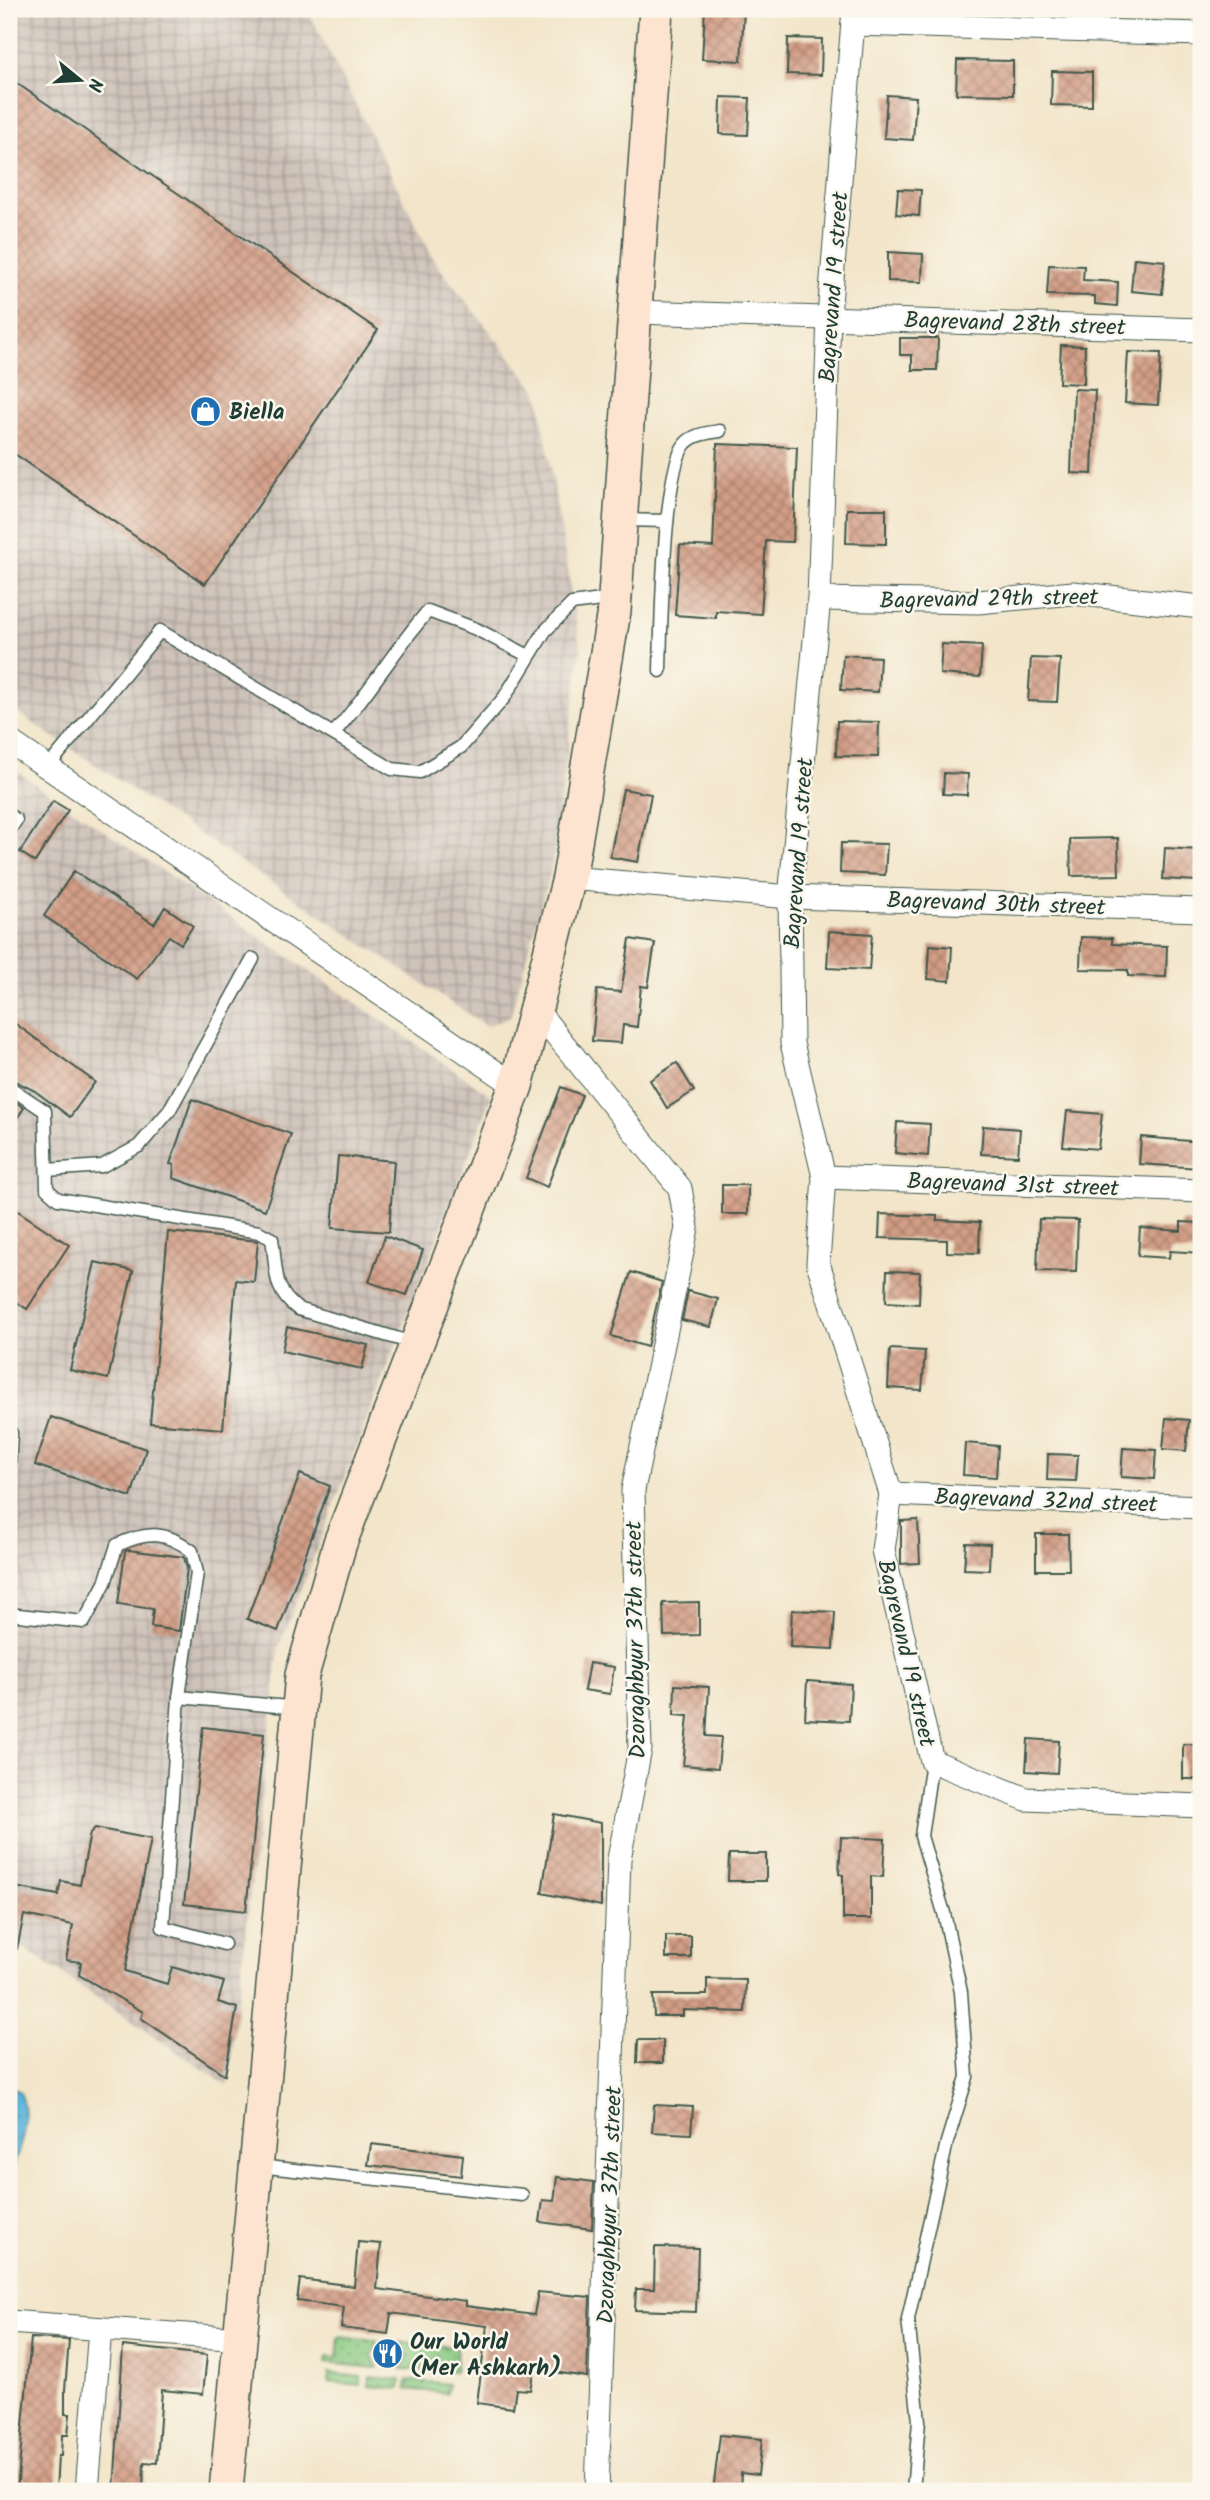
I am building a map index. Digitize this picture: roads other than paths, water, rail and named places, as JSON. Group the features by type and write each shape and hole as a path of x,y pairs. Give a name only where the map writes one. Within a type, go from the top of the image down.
{"street":[{"path":"226,2491 302,1675 340,1543 516,1086 569,878 615,598 656,9"},
{"path":"853,17 1201,34"},
{"name":"Bagrevand 19 street","path":"853,17 829,316 819,599 790,897 792,1043 824,1177 818,1263 891,1494 883,1550 932,1761"},
{"name":"Bagrevand 28th street","path":"636,312 829,316 1201,330"},
{"name":"Bagrevand 29th street","path":"819,599 978,601 1073,593 1201,607"},
{"path":"9,741 516,1086"},
{"name":"Bagrevand 30th street","path":"569,878 790,897 1201,910"},
{"name":"Dzoraghbyur 37th street","path":"537,1011 680,1188 687,1228 633,1490 640,1749 619,1859 597,2491"},
{"name":"Bagrevand 31st street","path":"824,1177 1201,1191"},
{"name":"Bagrevand 32nd street","path":"891,1494 1201,1507"},
{"path":"932,1761 1026,1799 1201,1807"},
{"path":"9,2322 241,2339"},
{"path":"88,2491 100,2329"}],"lane":[{"path":"660,671 667,521 684,445 694,436 719,431"},
{"path":"621,520 667,521"},
{"path":"48,767 160,631 392,769 420,772 461,747 504,698 545,631 572,604 615,598"},
{"path":"334,733 366,697 410,632 428,611 476,629 529,656"},
{"path":"9,816 16,820 9,831"},
{"path":"47,1170 102,1166 139,1146 169,1111 253,959"},
{"path":"9,1087 45,1111 47,1189 58,1199 259,1231 272,1239 277,1287 285,1300 298,1309 416,1344"},
{"path":"9,1471 11,1433"},
{"path":"9,1614 84,1622 105,1583 117,1545 140,1534 175,1538 192,1551 197,1573 179,1696 163,1927 223,1944"},
{"path":"179,1696 299,1708"},
{"path":"913,2491 919,2421 908,2319 947,2142 967,2077 961,1992 944,1913 921,1836 932,1761"},
{"path":"257,2166 522,2194"}],"water":[{"path":"9,2086 20,2092 25,2113 23,2135 9,2178"}],"place":[{"name":"Biella","path":"206,411"},
{"name":"Our World (Mer Ashkarh)","path":"387,2354"}]}
